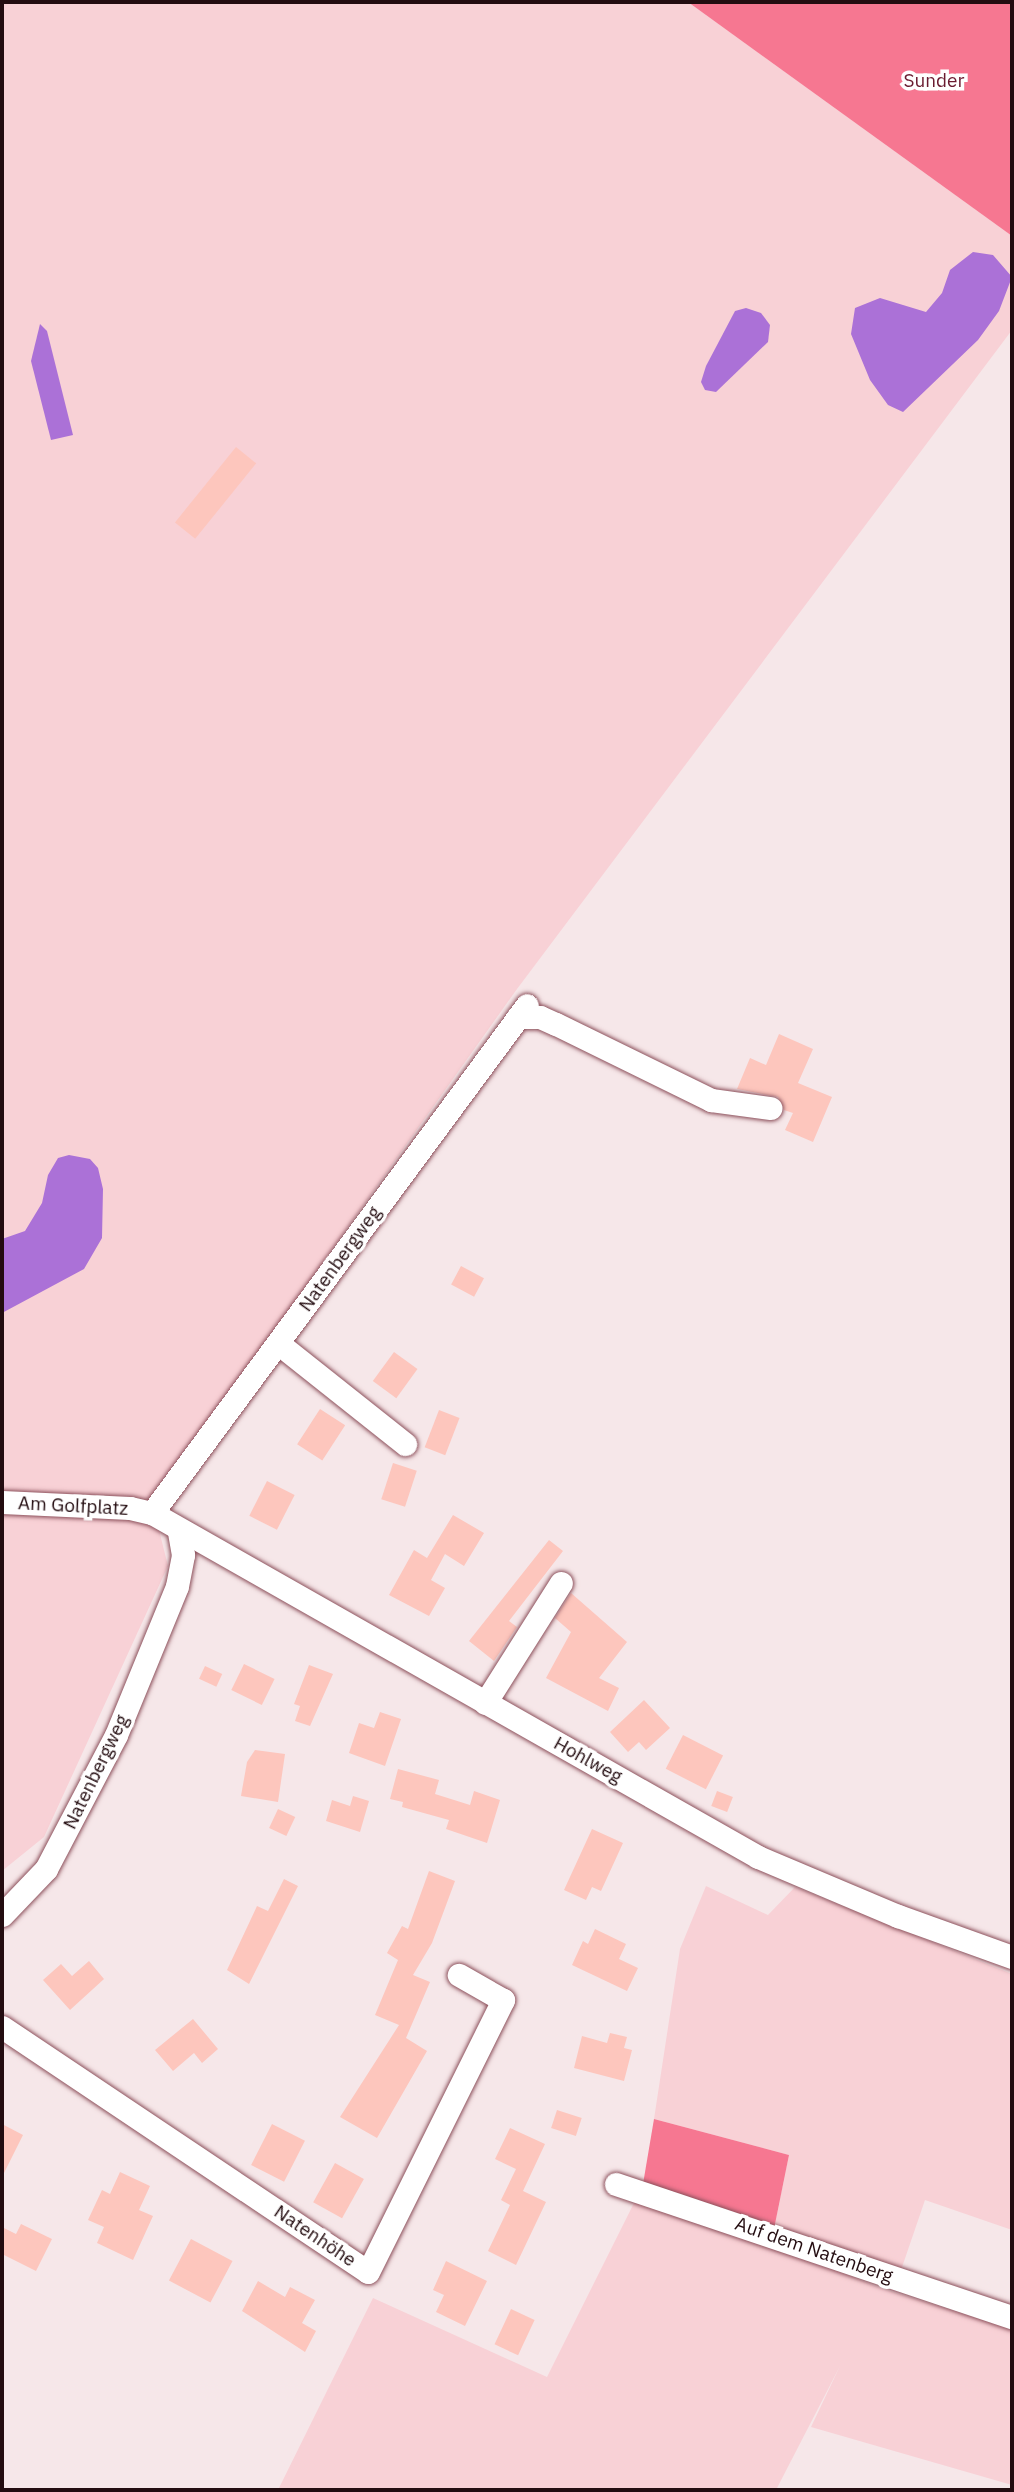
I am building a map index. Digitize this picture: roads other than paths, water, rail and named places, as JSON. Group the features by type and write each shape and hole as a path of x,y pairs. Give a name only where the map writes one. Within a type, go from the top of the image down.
{"street":[{"name":"Natenbergweg","path":"152,1513 522,1011 548,1021 693,1093 769,1108"},
{"path":"279,1344 405,1444"},
{"name":"Am Golfplatz","path":"2,1502 130,1508 152,1513 179,1532"},
{"name":"Natenbergweg","path":"2,1915 46,1869 116,1735 177,1586 183,1555 179,1532"},
{"name":"Hohlweg","path":"179,1532 758,1857 1012,1957"},
{"path":"485,1703 561,1583"},
{"name":"Natenhöhe","path":"2,2027 368,2272 503,2000 459,1975"},
{"name":"Auf dem Natenberg","path":"617,2184 1012,2317"}],"park label":[{"name":"Sunder","path":"934,81"}]}
